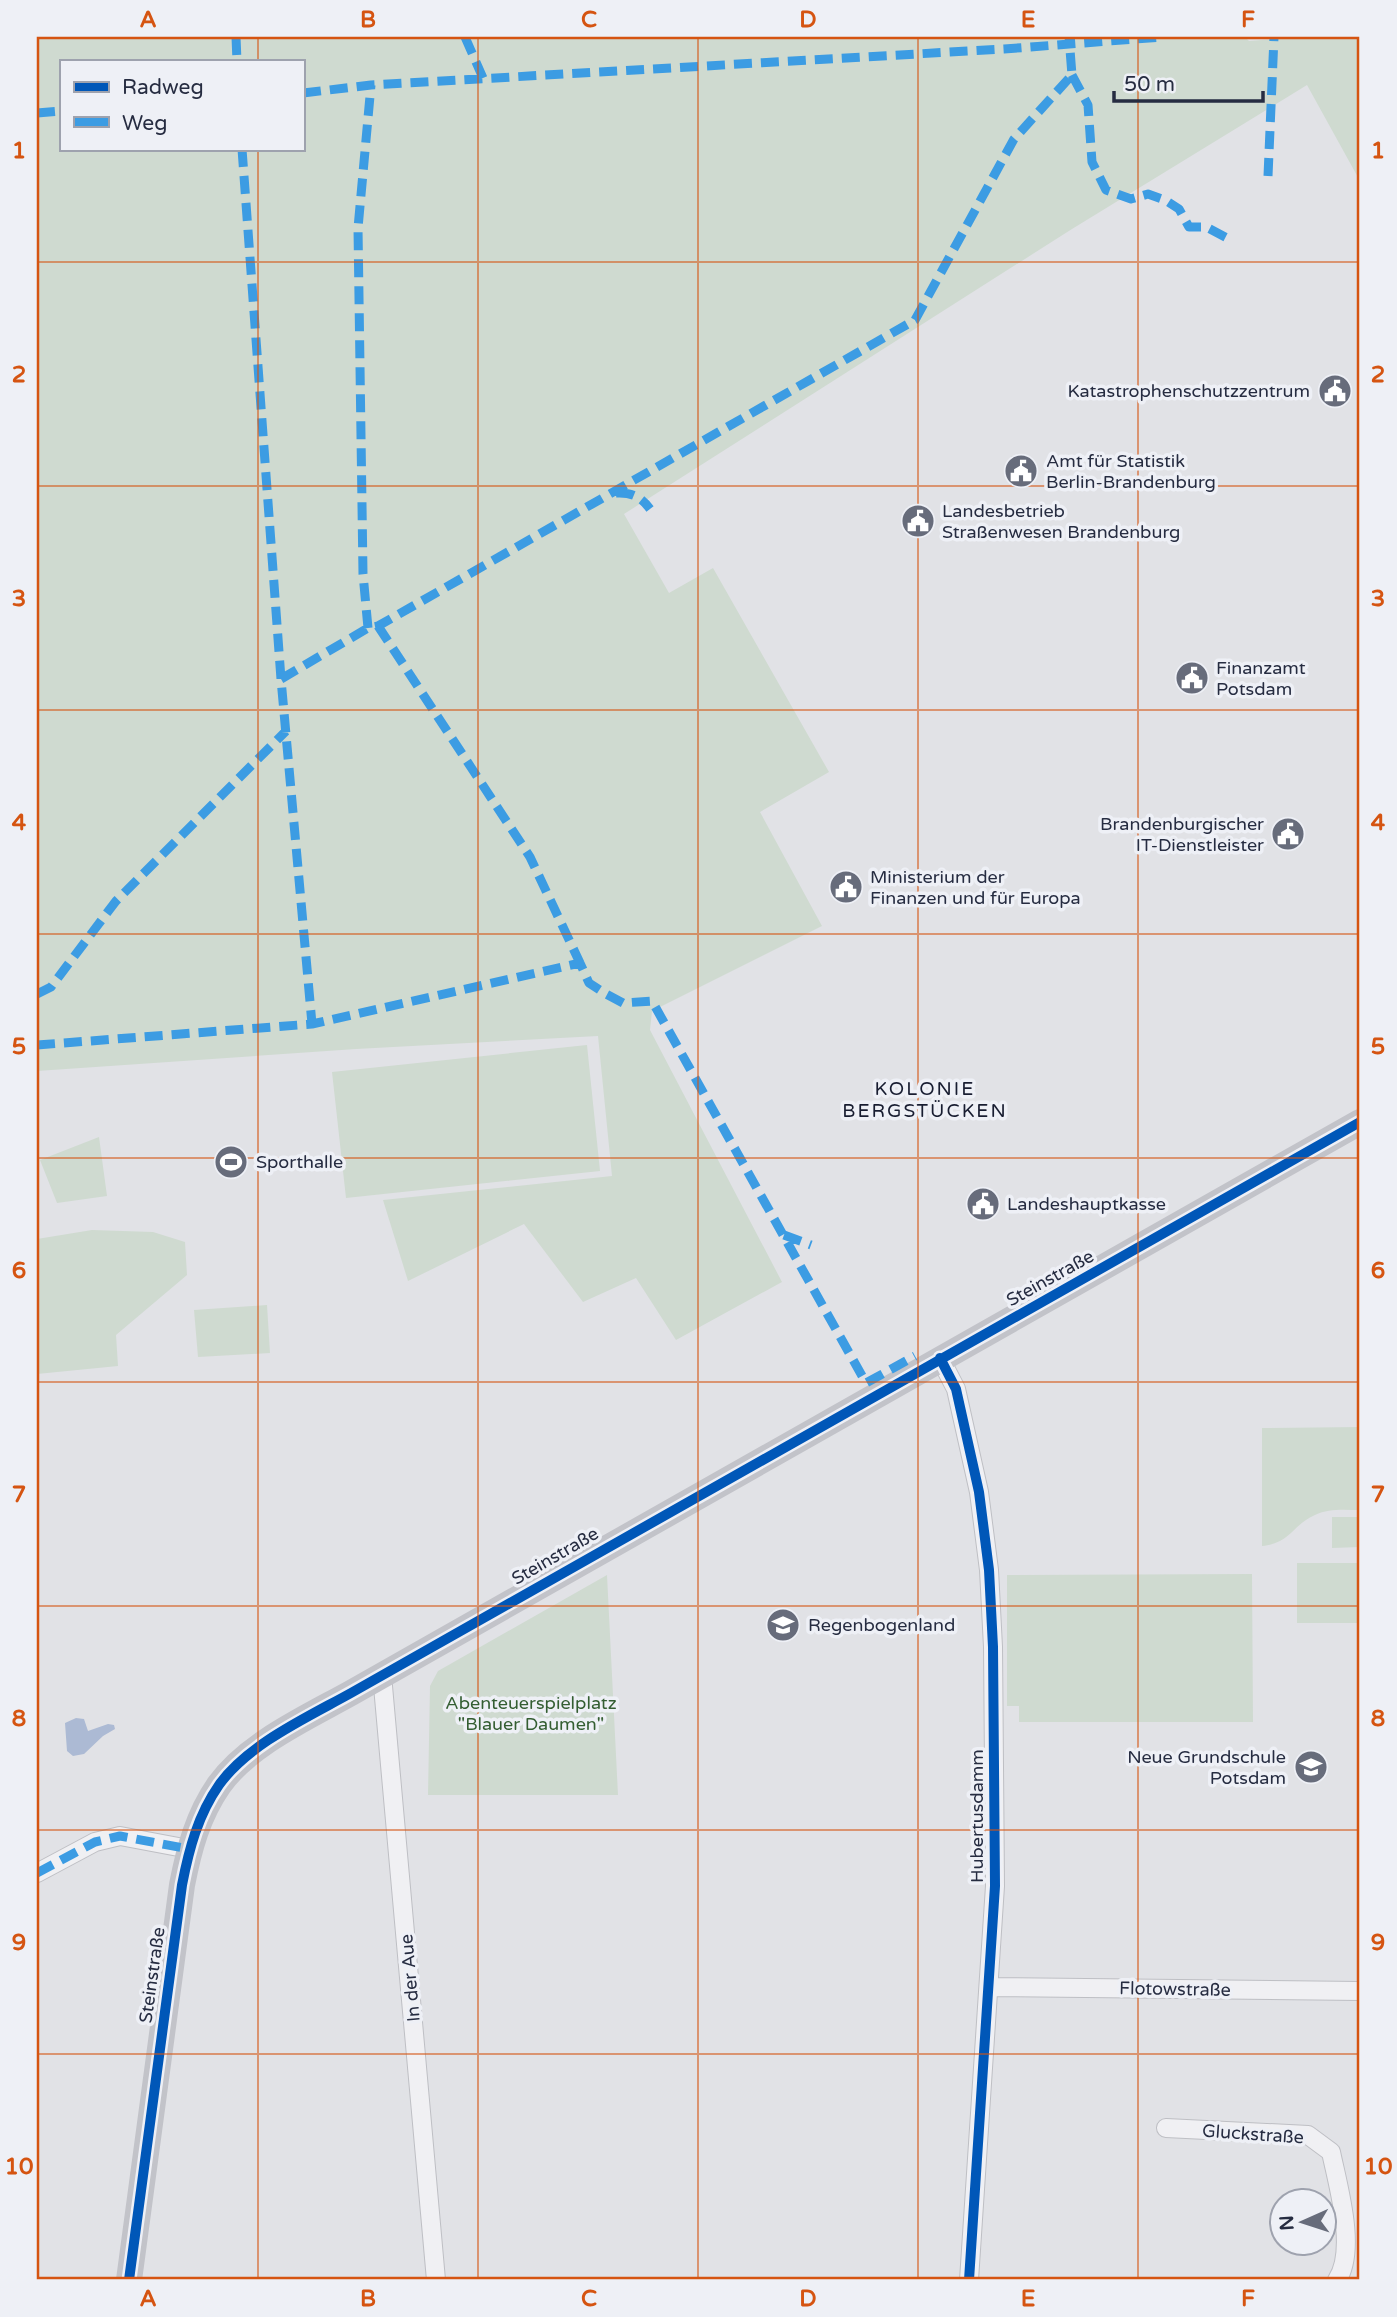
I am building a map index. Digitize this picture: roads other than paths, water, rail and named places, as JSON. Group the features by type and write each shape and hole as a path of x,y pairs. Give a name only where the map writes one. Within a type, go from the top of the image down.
{"street":[{"name":"Steinstraße","path":"130,2280 189,1849 220,1782 241,1762 283,1731 1360,1122"},
{"name":"Hubertusdamm","path":"940,1358 957,1389 979,1492 989,1570 995,1727 995,1886 969,2280"},
{"name":"In der Aue","path":"382,1675 436,2280"},
{"path":"37,1873 95,1842 120,1836 189,1849"},
{"name":"Flotowstraße","path":"989,1987 1360,1991"},
{"name":"Gluckstraße","path":"1166,2128 1308,2135 1331,2152 1346,2228 1343,2271 1337,2280"}],"water":[{"path":"76,1718 84,1719 88,1731 108,1724 114,1725 115,1729 84,1754 73,1756 67,1751 65,1723"}],"place":[{"name":"Katastrophenschutzzentrum","path":"1335,391"},
{"name":"Amt für Statistik Berlin-Brandenburg","path":"1021,471"},
{"name":"Landesbetrieb Straßenwesen Brandenburg","path":"918,521"},
{"name":"Finanzamt Potsdam","path":"1192,678"},
{"name":"Brandenburgischer IT-Dienstleister","path":"1288,834"},
{"name":"Ministerium der Finanzen und für Europa","path":"846,887"},
{"name":"Sporthalle","path":"231,1162"},
{"name":"Landeshauptkasse","path":"983,1204"},
{"name":"Regenbogenland","path":"783,1625"},
{"name":"Neue Grundschule Potsdam","path":"1311,1767"}],"district":[{"name":"KOLONIE BERGSTÜCKEN","path":"925,1100"}],"park label":[{"name":"Abenteuerspielplatz \"Blauer Daumen\"","path":"531,1713"}]}
